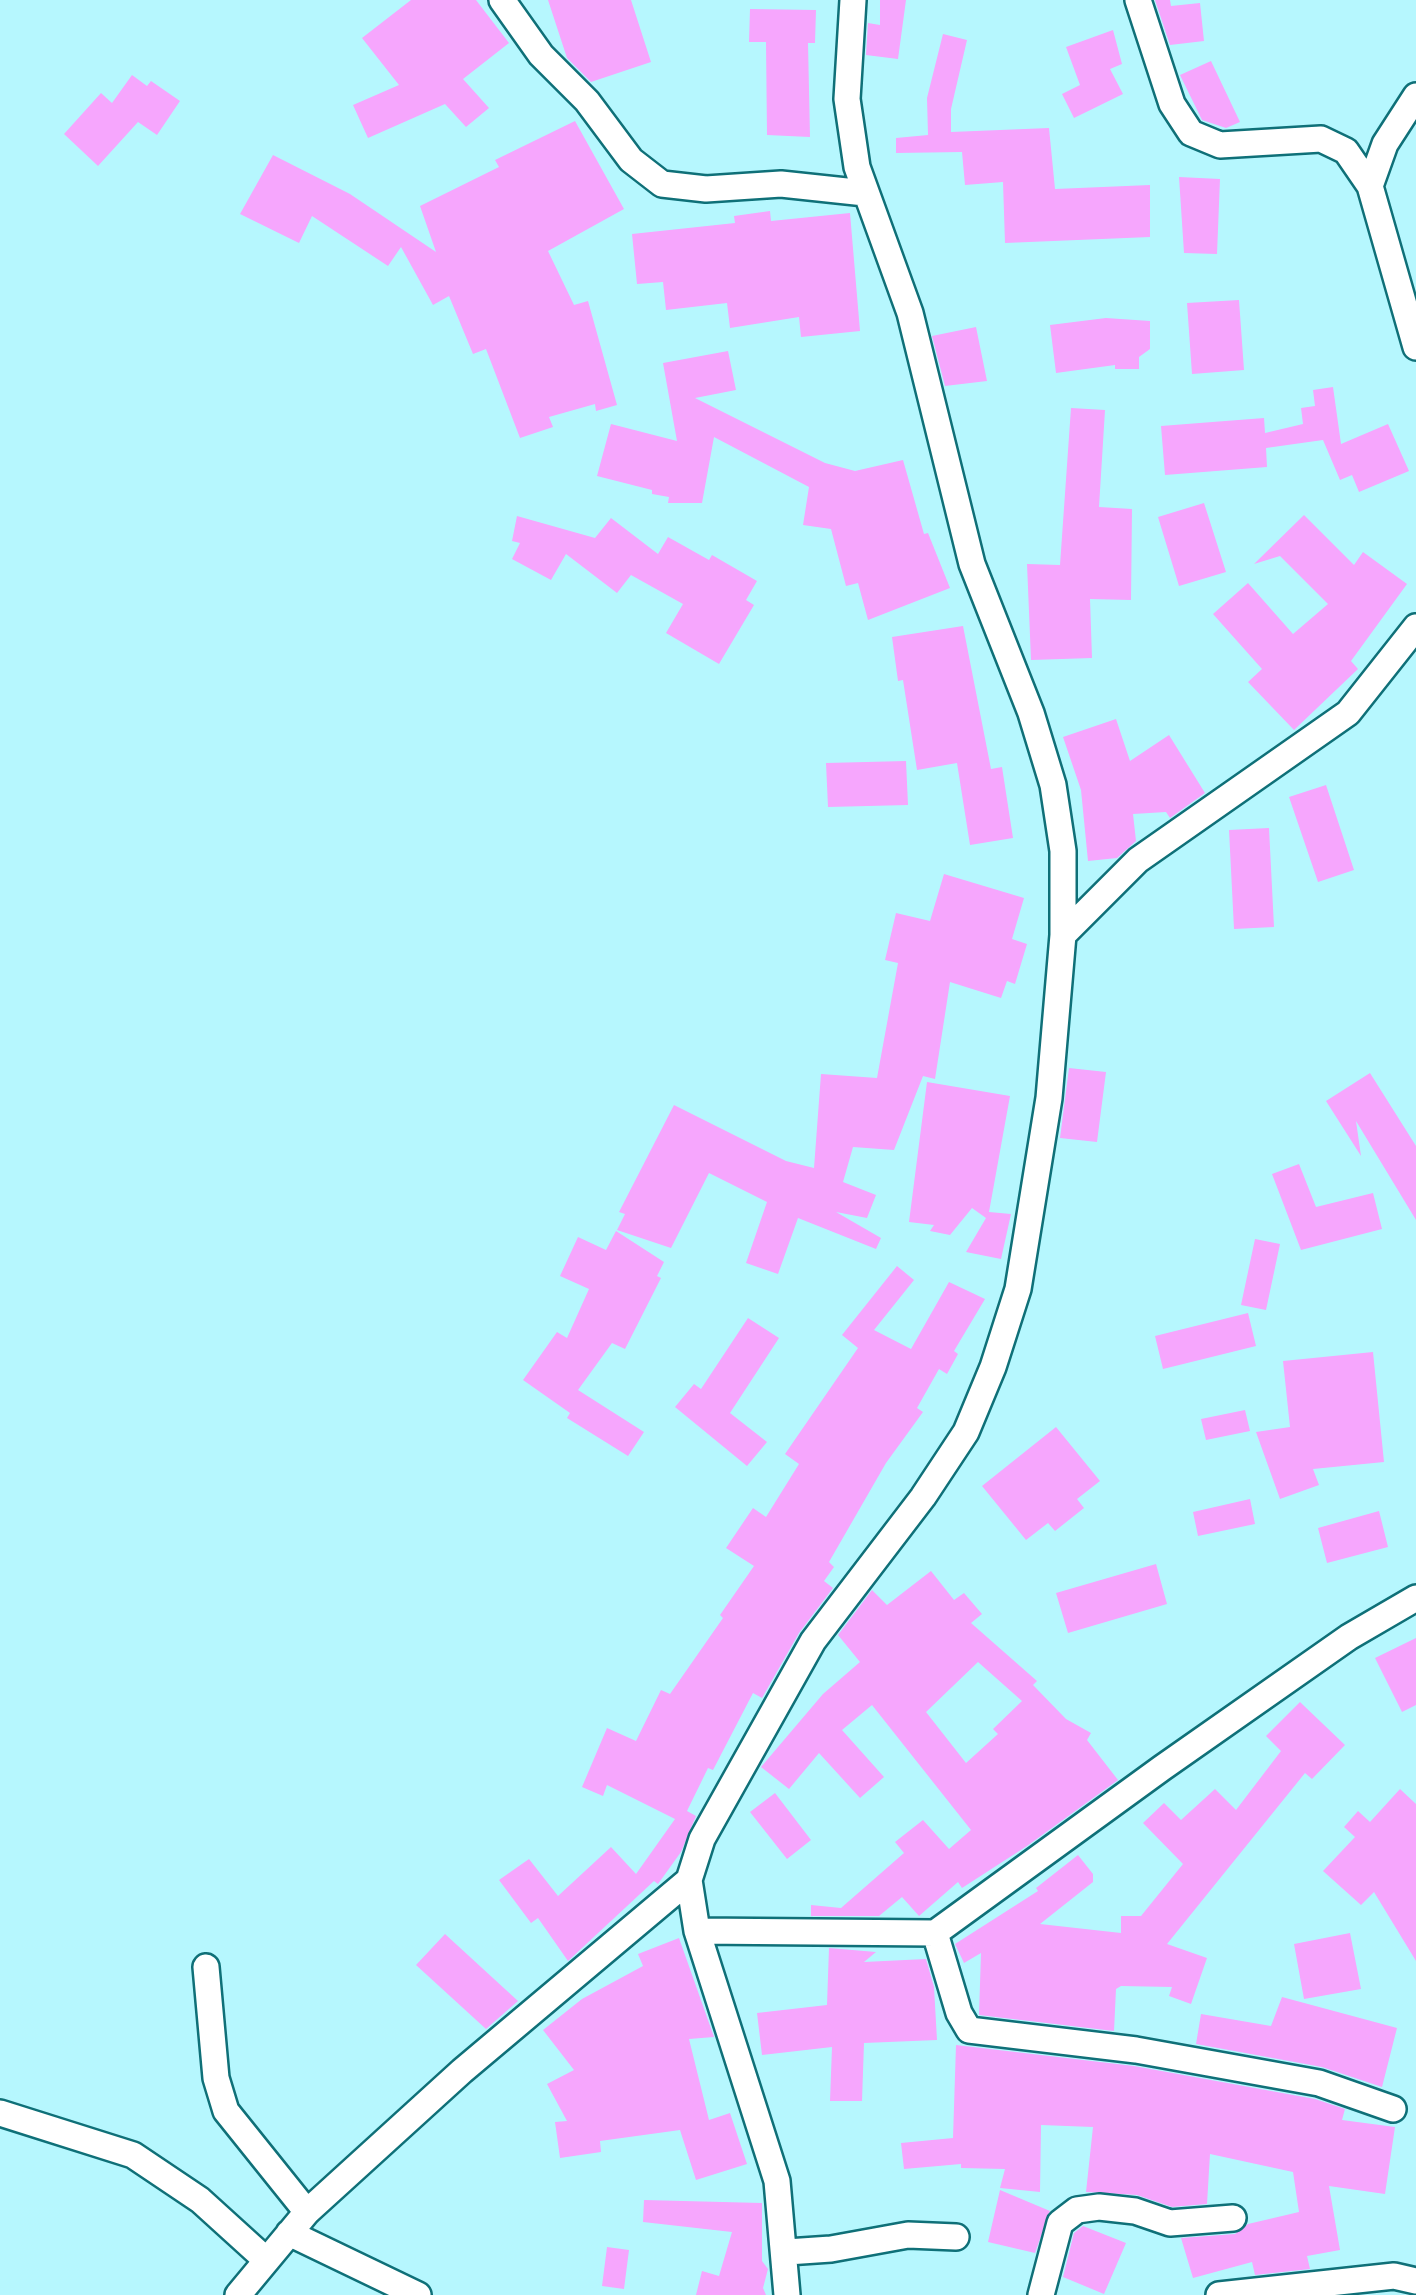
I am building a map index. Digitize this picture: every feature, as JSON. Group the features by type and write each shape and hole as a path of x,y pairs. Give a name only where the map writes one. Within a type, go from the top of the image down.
{"street":[{"path":"502,0 541,55 587,101 631,160 662,184 706,189 781,184 865,193"},
{"path":"787,2295 778,2181 697,1932 688,1880 702,1839 814,1641 923,1498 966,1432 993,1367 1018,1290 1049,1098 1063,935 1063,851 1053,785 1030,712 972,564 910,313 865,193 847,99 853,0"},
{"path":"1138,0 1172,104 1191,133 1220,145 1322,140 1346,151 1370,186 1416,348"},
{"path":"1370,186 1385,144 1416,96"},
{"path":"1063,935 1138,860 1348,712 1416,626"},
{"path":"697,1932 936,1933 1162,1768 1349,1638 1416,1598"},
{"path":"238,2295 307,2212 462,2070 688,1880"},
{"path":"936,1933 959,2013 969,2030 1136,2050 1319,2082 1393,2109"},
{"path":"206,1967 216,2078 226,2111 307,2212"},
{"path":"0,2113 133,2156 200,2200 265,2260"},
{"path":"1040,2295 1060,2224 1077,2210 1100,2207 1135,2212 1170,2224 1232,2218"},
{"path":"290,2233 418,2295"},
{"path":"786,2252 831,2250 908,2234 956,2238"},
{"path":"1218,2295 1394,2276 1416,2281"}],"building":[{"path":"411,0 476,0 509,43 463,79 489,108 466,127 445,104 368,138 353,105 399,85 362,38"},
{"path":"548,0 631,0 651,62 591,82 567,58"},
{"path":"880,0 906,0 898,59 866,55 868,23 880,25"},
{"path":"1155,0 1170,0 1171,6 1200,3 1204,41 1170,45"},
{"path":"750,9 816,10 815,43 808,43 810,137 767,135 766,42 749,42"},
{"path":"1113,30 1122,64 1110,69 1123,94 1074,118 1062,94 1080,85 1066,47"},
{"path":"943,34 967,40 951,109 951,132 1049,128 1055,189 1150,185 1150,237 1005,243 1003,182 965,185 962,152 896,153 896,138 928,135 927,98"},
{"path":"1211,61 1240,122 1226,128 1202,120 1180,75"},
{"path":"132,75 147,86 151,81 180,101 157,135 138,122 98,166 64,134 101,93 112,103"},
{"path":"575,121 624,209 548,251 574,305 588,301 617,405 596,411 595,404 549,417 553,427 520,438 486,349 473,354 449,296 433,305 401,247 388,266 312,216 299,243 240,214 273,155 350,194 436,252 420,206 499,167 495,160"},
{"path":"1179,177 1220,179 1217,254 1184,253"},
{"path":"770,211 771,221 850,213 860,331 801,337 799,317 730,328 727,303 666,310 663,282 637,284 632,234 735,223 734,216"},
{"path":"1239,300 1244,370 1192,374 1187,303"},
{"path":"1106,318 1150,321 1150,349 1139,357 1139,369 1115,369 1115,365 1056,373 1050,325"},
{"path":"976,327 987,381 945,386 932,336"},
{"path":"728,351 736,390 695,398 825,463 855,471 903,460 924,534 928,533 950,588 868,620 858,583 846,586 831,529 803,525 809,487 714,437 702,503 668,503 669,497 652,494 652,490 597,476 611,424 677,441 663,363"},
{"path":"1333,387 1341,444 1388,424 1409,471 1359,492 1352,475 1340,480 1323,440 1266,448 1267,467 1165,475 1161,426 1264,418 1265,433 1303,424 1301,408 1315,406 1313,390"},
{"path":"1071,408 1105,410 1099,507 1132,509 1131,600 1090,599 1092,658 1031,660 1027,564 1060,565"},
{"path":"1204,503 1226,572 1179,586 1158,517"},
{"path":"1304,515 1354,565 1363,552 1407,584 1351,661 1358,669 1294,730 1248,682 1262,669 1213,614 1248,583 1293,634 1328,604 1280,556 1254,564"},
{"path":"517,516 595,538 611,518 658,554 668,537 709,560 712,555 757,581 746,600 754,605 719,664 666,633 683,604 631,575 617,593 566,554 551,580 512,559 520,543 512,541"},
{"path":"963,626 991,769 1002,767 1013,838 970,845 957,763 917,770 892,637"},
{"path":"1116,719 1130,761 1169,735 1205,793 1170,818 1166,812 1133,814 1136,841 1117,858 1088,861 1081,790 1063,737"},
{"path":"906,761 908,805 828,807 826,763"},
{"path":"1326,785 1354,870 1318,882 1289,797"},
{"path":"1269,828 1274,927 1234,929 1229,830"},
{"path":"944,874 1024,898 1012,939 1027,944 1015,984 1007,981 1001,998 950,982 935,1079 923,1076 894,1150 853,1147 843,1182 876,1195 867,1218 836,1212 881,1238 876,1249 798,1218 778,1274 746,1263 767,1202 709,1173 671,1248 617,1230 625,1214 619,1212 674,1105 786,1161 814,1168 821,1074 877,1078 898,963 885,960 896,913 930,921"},
{"path":"1069,1068 1106,1072 1097,1142 1060,1138"},
{"path":"1370,1073 1416,1146 1416,1220 1356,1121 1361,1156 1326,1101"},
{"path":"927,1082 1010,1096 989,1212 1011,1214 1001,1259 966,1252 986,1218 972,1208 950,1235 930,1231 934,1225 909,1222"},
{"path":"1299,1164 1316,1207 1373,1193 1382,1229 1301,1250 1272,1174"},
{"path":"616,1231 664,1262 657,1276 661,1278 625,1349 612,1343 578,1390 644,1432 628,1456 567,1418 570,1413 523,1380 557,1332 567,1338 589,1289 560,1276 578,1237 606,1250"},
{"path":"1255,1239 1280,1244 1266,1310 1241,1305"},
{"path":"897,1266 914,1280 874,1330 911,1349 949,1282 985,1299 954,1351 958,1354 947,1374 939,1369 917,1408 923,1412 886,1463 829,1562 834,1567 824,1581 833,1588 799,1633 762,1698 753,1693 713,1770 708,1768 687,1811 696,1816 681,1852 658,1884 654,1881 568,1961 538,1918 531,1923 499,1880 529,1859 558,1896 611,1847 636,1874 675,1819 607,1785 603,1796 582,1787 607,1728 636,1741 661,1690 670,1694 723,1618 720,1615 754,1566 726,1548 753,1508 766,1517 799,1464 785,1454 858,1348 842,1335"},
{"path":"1248,1313 1256,1346 1163,1369 1155,1336"},
{"path":"748,1318 779,1338 730,1413 767,1442 747,1466 675,1407 694,1384 701,1389"},
{"path":"1373,1352 1384,1462 1313,1469 1319,1485 1280,1499 1256,1432 1290,1427 1283,1361"},
{"path":"1245,1410 1250,1431 1206,1440 1201,1419"},
{"path":"1056,1427 1100,1481 1077,1499 1084,1508 1055,1531 1048,1523 1026,1540 982,1486"},
{"path":"1250,1499 1255,1524 1198,1536 1193,1512"},
{"path":"1379,1511 1388,1547 1327,1563 1318,1528"},
{"path":"1156,1564 1167,1604 1068,1633 1056,1593"},
{"path":"931,1571 954,1600 964,1593 982,1614 971,1623 1037,1681 1033,1685 1066,1719 1091,1733 1087,1740 1118,1780 962,1888 958,1882 919,1916 902,1897 879,1916 811,1916 811,1905 841,1908 904,1853 895,1842 923,1820 949,1849 971,1830 872,1705 842,1730 884,1777 860,1798 819,1753 789,1789 761,1767 823,1694 860,1662 838,1635 872,1590 887,1605","holes":["978,1662 1022,1701 993,1729 998,1734 966,1763 926,1712"]},
{"path":"1416,1638 1416,1705 1402,1712 1375,1658"},
{"path":"1300,1702 1345,1745 1312,1779 1305,1773 1167,1944 1207,1958 1191,2004 1169,1996 1172,1987 1121,1986 1116,1989 1114,2031 979,2015 981,1953 964,1963 955,1944 1038,1891 1036,1888 1078,1855 1093,1874 1093,1882 1040,1924 1121,1933 1121,1916 1141,1916 1183,1864 1143,1823 1164,1803 1181,1820 1215,1789 1236,1810 1281,1751 1266,1736"},
{"path":"1400,1789 1416,1804 1416,1961 1374,1892 1361,1905 1323,1871 1355,1837 1344,1827 1358,1811 1370,1822"},
{"path":"775,1793 811,1840 787,1859 750,1812"},
{"path":"1350,1933 1361,1989 1304,1999 1294,1944"},
{"path":"445,1934 518,2001 486,2029 416,1965"},
{"path":"679,1938 714,2037 689,2039 709,2120 730,2113 747,2164 696,2180 680,2130 600,2141 601,2152 560,2158 555,2122 567,2121 547,2084 574,2070 543,2030 582,1999 643,1966 638,1954"},
{"path":"829,1948 876,1952 864,1962 926,1959 934,1987 937,2040 864,2043 862,2101 830,2101 832,2047 762,2055 757,2013 827,2005"},
{"path":"1282,1997 1397,2028 1382,2087 1322,2067 1196,2044 1201,2014 1271,2026"},
{"path":"956,2045 1134,2066 1315,2099 1345,2109 1342,2120 1395,2127 1385,2194 1329,2186 1340,2250 1307,2256 1310,2269 1255,2275 1252,2262 1193,2278 1181,2238 1235,2234 1248,2224 1299,2212 1293,2172 1210,2154 1207,2204 1172,2207 1137,2195 1086,2192 1093,2127 1041,2125 1040,2192 1000,2188 1005,2169 961,2168 961,2164 904,2169 901,2143 953,2138"},
{"path":"1000,2190 1050,2211 1035,2253 988,2242"},
{"path":"644,2200 762,2203 762,2261 768,2269 763,2288 766,2295 696,2295 702,2271 719,2276 732,2232 643,2222"},
{"path":"1083,2226 1126,2243 1104,2294 1063,2277 1074,2233"},
{"path":"607,2247 629,2250 624,2289 602,2286"}]}
